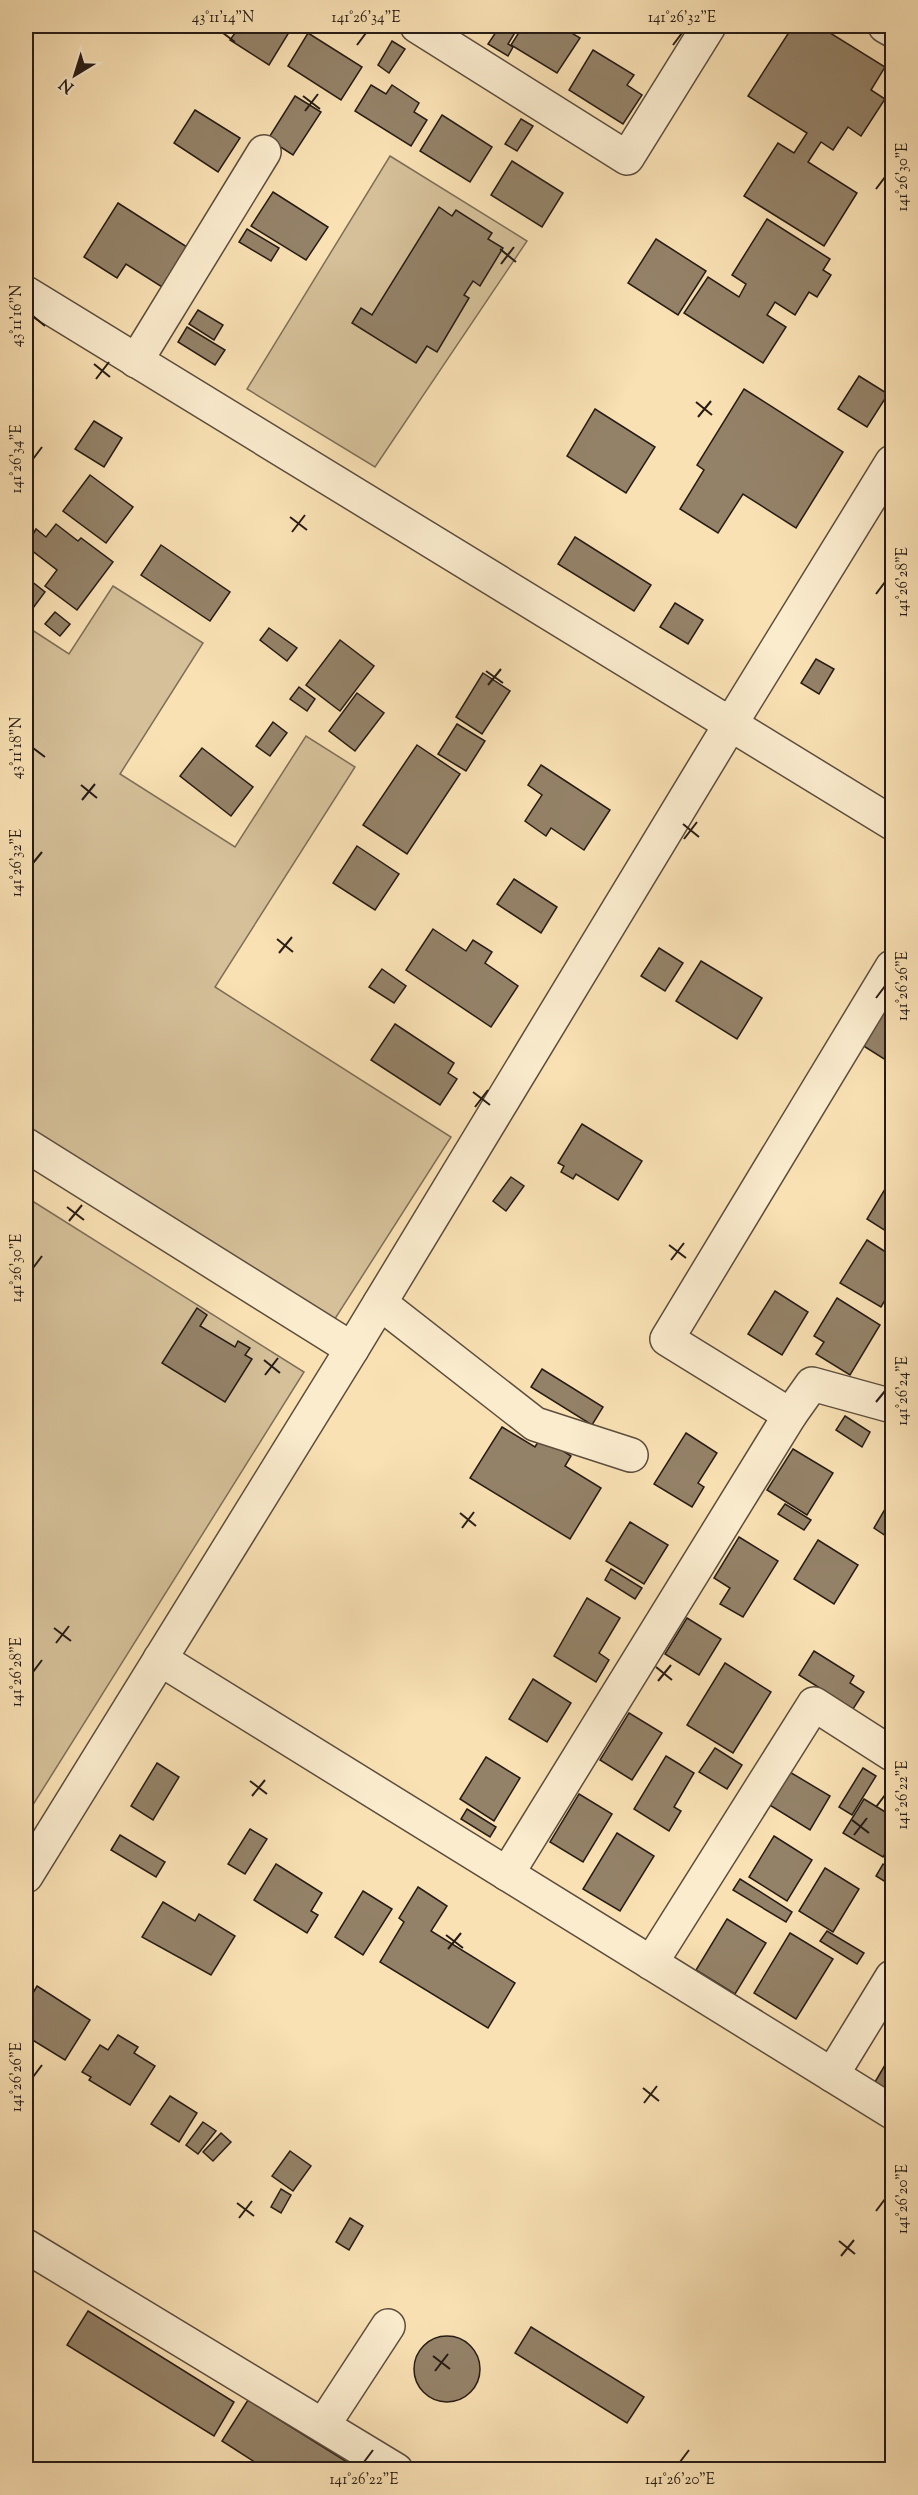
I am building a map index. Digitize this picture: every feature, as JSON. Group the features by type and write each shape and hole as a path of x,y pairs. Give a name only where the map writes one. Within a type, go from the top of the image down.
{"street":[{"path":"417,26 627,158 709,26"},
{"path":"885,26 892,30"},
{"path":"136,362 264,152"},
{"path":"26,293 892,823"},
{"path":"26,1876 352,1349 892,462"},
{"path":"790,1415 668,1339 892,967"},
{"path":"26,1145 352,1349"},
{"path":"380,1303 535,1424 631,1455"},
{"path":"507,1874 790,1415 812,1384 892,1406"},
{"path":"160,1659 892,2112"},
{"path":"651,1963 814,1704 892,1754"},
{"path":"832,2075 892,1977"},
{"path":"26,2246 396,2469"},
{"path":"324,2424 388,2326"}],"shaded area":[{"path":"390,156 527,241 375,467 247,389"},
{"path":"113,586 203,643 120,774 235,847 306,736 355,767 215,987 451,1137 331,1325 26,1130 26,626 69,654"},
{"path":"26,1197 304,1372 26,1816"}],"building":[{"path":"240,26 285,26 291,29 269,65 230,40"},
{"path":"500,26 519,26 508,44 513,47 508,56 488,44"},
{"path":"523,26 560,26 580,38 557,73 511,45"},
{"path":"793,26 819,26 885,67 871,90 885,99 861,136 848,127 833,150 821,142 808,162 857,193 824,246 744,196 778,143 794,153 807,133 748,96"},
{"path":"308,33 362,67 341,100 288,66"},
{"path":"392,41 405,49 389,73 378,65"},
{"path":"593,50 634,75 627,85 642,95 623,124 569,90"},
{"path":"371,85 386,94 392,85 419,103 414,112 427,120 411,146 355,111"},
{"path":"295,96 321,112 293,155 268,139"},
{"path":"195,110 240,138 218,172 174,143"},
{"path":"442,115 492,147 470,182 420,151"},
{"path":"521,119 533,126 517,151 505,144"},
{"path":"512,161 563,193 542,227 491,195"},
{"path":"273,192 328,227 306,260 251,226"},
{"path":"118,203 187,247 162,287 126,264 117,278 84,257"},
{"path":"439,207 452,216 456,210 492,233 488,239 503,248 480,286 473,281 464,295 469,298 437,352 427,346 416,363 352,323 361,308 372,315"},
{"path":"767,219 830,259 823,270 831,275 817,297 809,292 795,315 775,302 767,315 786,327 763,363 684,313 708,277 739,297 746,284 732,275"},
{"path":"247,229 279,248 271,261 239,242"},
{"path":"656,239 706,271 678,315 628,283"},
{"path":"198,310 223,325 214,340 189,324"},
{"path":"187,327 225,350 215,365 178,342"},
{"path":"859,376 888,394 867,427 838,409"},
{"path":"744,389 843,452 796,528 743,494 718,533 680,509 704,470 697,465"},
{"path":"595,409 655,447 626,493 567,456"},
{"path":"94,421 122,438 104,467 75,449"},
{"path":"90,475 133,507 106,543 63,511"},
{"path":"56,524 78,541 81,538 113,562 77,610 45,586 57,570 26,546 36,529 46,537"},
{"path":"575,537 651,585 634,611 558,564"},
{"path":"161,545 230,592 210,621 141,575"},
{"path":"26,577 45,592 27,616 26,615"},
{"path":"675,603 703,620 688,644 660,627"},
{"path":"55,612 70,624 60,636 45,624"},
{"path":"269,628 297,648 287,661 260,640"},
{"path":"340,640 374,666 340,711 306,685"},
{"path":"816,659 834,669 819,694 801,683"},
{"path":"483,673 510,691 482,734 456,717"},
{"path":"299,687 315,699 307,711 290,699"},
{"path":"357,693 384,713 355,751 329,731"},
{"path":"273,722 287,733 270,756 256,746"},
{"path":"457,724 485,741 466,771 438,754"},
{"path":"417,745 460,774 407,854 363,825"},
{"path":"202,748 253,787 231,816 180,776"},
{"path":"541,765 610,810 584,850 551,828 546,836 525,821 542,795 528,785"},
{"path":"357,846 399,874 375,910 333,883"},
{"path":"514,879 557,907 541,933 497,904"},
{"path":"433,929 466,951 473,940 492,952 485,963 518,986 491,1027 406,970"},
{"path":"659,948 683,963 665,991 641,976"},
{"path":"701,961 762,998 737,1039 676,1001"},
{"path":"382,969 406,986 394,1003 369,987"},
{"path":"892,995 892,1064 862,1045"},
{"path":"395,1024 454,1063 448,1073 457,1079 440,1105 371,1060"},
{"path":"582,1124 642,1161 618,1200 576,1174 573,1179 561,1172 564,1166 558,1163"},
{"path":"511,1177 524,1186 506,1211 493,1201"},
{"path":"888,1184 892,1187 892,1235 867,1219"},
{"path":"867,1240 892,1256 892,1288 881,1307 840,1283"},
{"path":"775,1291 808,1312 782,1355 748,1334"},
{"path":"837,1298 880,1325 850,1375 816,1354 824,1342 814,1336"},
{"path":"197,1308 207,1315 200,1326 235,1347 238,1341 250,1348 245,1355 252,1359 225,1402 162,1363"},
{"path":"542,1369 603,1407 592,1425 531,1387"},
{"path":"845,1416 870,1432 862,1447 836,1430"},
{"path":"502,1427 535,1447 541,1437 571,1456 565,1466 601,1488 570,1539 470,1478"},
{"path":"686,1433 717,1453 698,1483 704,1487 692,1507 654,1484"},
{"path":"793,1449 833,1473 807,1515 767,1490"},
{"path":"892,1497 892,1540 874,1528"},
{"path":"785,1504 811,1520 804,1530 778,1514"},
{"path":"630,1522 668,1545 644,1584 606,1561"},
{"path":"739,1537 778,1561 743,1617 720,1604 730,1588 714,1578"},
{"path":"818,1540 858,1565 834,1604 794,1579"},
{"path":"611,1569 642,1588 635,1599 605,1580"},
{"path":"587,1598 620,1618 599,1653 609,1660 596,1682 554,1656"},
{"path":"687,1618 721,1639 699,1675 665,1654"},
{"path":"814,1651 854,1676 850,1683 864,1692 853,1709 799,1675"},
{"path":"725,1663 771,1692 733,1753 687,1725"},
{"path":"533,1679 571,1703 547,1742 509,1719"},
{"path":"629,1713 662,1733 632,1780 600,1760"},
{"path":"715,1748 742,1765 727,1789 699,1772"},
{"path":"666,1756 694,1773 674,1807 681,1811 669,1831 634,1809"},
{"path":"486,1757 520,1778 494,1821 460,1799"},
{"path":"157,1763 179,1777 153,1820 131,1806"},
{"path":"863,1768 876,1776 852,1815 839,1807"},
{"path":"788,1771 830,1796 810,1830 768,1804"},
{"path":"579,1794 612,1814 583,1862 550,1842"},
{"path":"864,1799 892,1816 892,1841 883,1857 843,1833"},
{"path":"467,1809 496,1827 490,1837 461,1819"},
{"path":"250,1829 267,1839 245,1874 228,1864"},
{"path":"617,1833 654,1856 620,1911 583,1889"},
{"path":"120,1835 165,1862 156,1877 111,1850"},
{"path":"774,1836 812,1860 787,1901 749,1877"},
{"path":"276,1864 322,1893 311,1911 318,1915 307,1933 254,1900"},
{"path":"883,1864 892,1870 892,1886 876,1876"},
{"path":"825,1868 859,1889 833,1932 799,1911"},
{"path":"740,1879 792,1912 786,1922 733,1890"},
{"path":"418,1887 447,1906 431,1931 515,1983 488,2028 380,1962 404,1922 399,1918"},
{"path":"363,1891 392,1909 363,1955 335,1937"},
{"path":"163,1902 195,1921 199,1914 235,1936 211,1975 142,1937"},
{"path":"727,1919 766,1943 735,1994 696,1970"},
{"path":"827,1931 864,1953 857,1964 820,1941"},
{"path":"790,1933 833,1959 796,2019 754,1993"},
{"path":"37,1986 90,2020 65,2060 26,2036 26,2005"},
{"path":"118,2035 138,2047 134,2053 155,2066 130,2105 89,2080 91,2077 82,2072 100,2045 108,2050"},
{"path":"892,2053 892,2093 875,2082"},
{"path":"170,2096 197,2113 179,2142 151,2124"},
{"path":"203,2122 216,2131 198,2154 186,2145"},
{"path":"221,2133 231,2142 213,2161 203,2152"},
{"path":"290,2151 311,2166 293,2191 272,2176"},
{"path":"281,2189 291,2195 281,2213 271,2207"},
{"path":"350,2218 363,2226 349,2250 336,2242"},
{"path":"88,2311 234,2402 214,2436 67,2345"},
{"path":"531,2327 644,2397 627,2423 515,2353"},
{"path":"440,2336 454,2336 466,2341 475,2350 480,2369 478,2382 471,2393 454,2402 440,2402 428,2397 419,2388 414,2376 414,2362 419,2350 428,2341"},
{"path":"248,2400 360,2470 267,2470 222,2441"}]}
